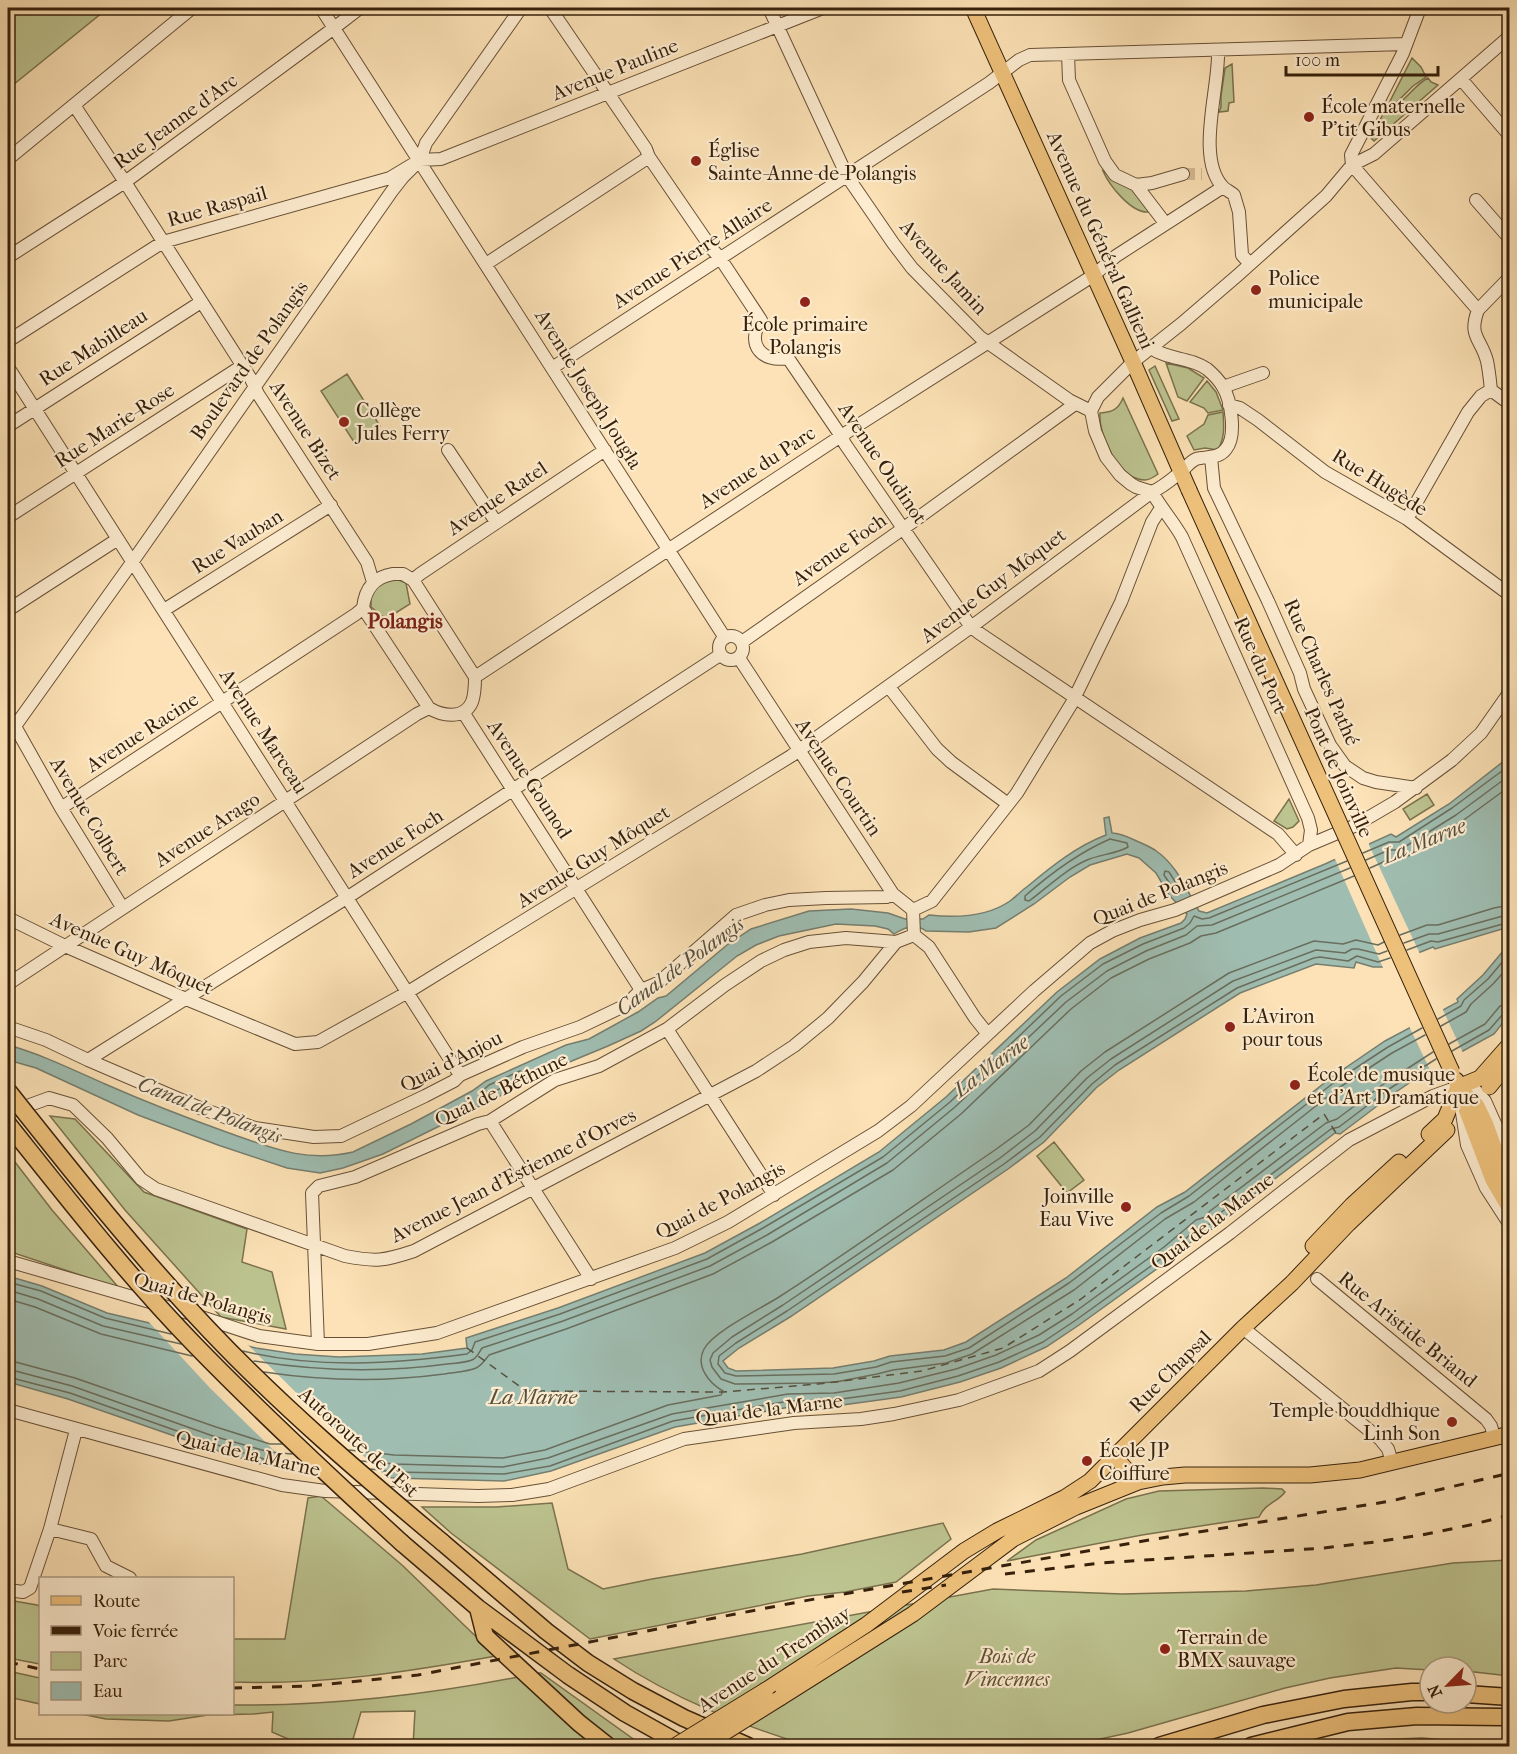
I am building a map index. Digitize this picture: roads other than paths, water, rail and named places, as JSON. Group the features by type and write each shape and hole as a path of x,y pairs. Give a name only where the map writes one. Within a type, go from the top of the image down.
{"highway":[{"name":"Autoroute de l’Est","path":"8,1091 112,1221 210,1331 345,1460 522,1611 588,1663 633,1691 684,1718 748,1746"},
{"path":"8,1124 103,1242 192,1342 402,1543 478,1608 567,1675 625,1713 684,1746"},
{"path":"478,1608 485,1635 579,1723 608,1746"},
{"path":"1159,1746 1263,1714 1344,1699 1418,1692"},
{"path":"1478,1695 1509,1697"},
{"path":"1251,1746 1348,1722 1417,1716 1509,1718"}],"main road":[{"name":"Avenue du Général Gallieni","path":"973,8 1189,490"},
{"name":"Pont de Joinville","path":"1189,490 1452,1072 1464,1085 1493,1180 1509,1209"},
{"path":"1247,1324 1280,1281 1352,1205 1445,1119 1464,1085 1480,1078 1509,1044"},
{"path":"1489,1087 1509,1060"},
{"path":"1464,1085 1486,1125 1509,1192"},
{"name":"Rue Chapsal","path":"893,1603 964,1551 997,1531 1053,1505 1084,1485 1116,1456 1247,1324 1292,1283 1348,1224 1447,1130"},
{"name":"Avenue du Tremblay","path":"702,1746 892,1629 1013,1539 1076,1507 1138,1482 1185,1475 1310,1475 1360,1470 1502,1435"},
{"path":"1116,1456 1138,1482"},
{"name":"Avenue du Tremblay","path":"675,1746 858,1630 893,1603"}],"street":[{"path":"8,159 192,8"},
{"name":"Avenue Joseph Jougla","path":"321,8 725,638"},
{"name":"Rue Jeanne d'Arc","path":"8,257 125,182 360,8"},
{"name":"Boulevard de Polangis","path":"11,731 392,191 420,160 426,144 521,8"},
{"name":"Avenue Oudinot","path":"550,8 761,320 755,330 754,338 758,350 778,360 788,358 971,627 1278,834 1296,855"},
{"name":"Avenue Jamin","path":"769,8 847,176 912,268 957,315 988,343 1075,404 1091,411"},
{"name":"Avenue Pauline","path":"420,160 441,159 823,8"},
{"path":"1420,8 1403,53 1351,155 1352,165 1478,310"},
{"path":"1152,492 1136,487 1120,475 1110,463 1099,442 1091,411 1103,390 1326,196 1352,165 1374,154 1509,36"},
{"name":"Avenue Pierre Allaire","path":"552,368 989,83 1019,60 1030,55 1406,44"},
{"path":"1218,50 1219,66 1209,129 1209,173 1234,195 1239,212 1242,255 1250,264"},
{"path":"1068,54 1069,80 1105,161 1115,175 1136,185 1165,223"},
{"path":"1461,79 1509,136"},
{"name":"Avenue Bizet","path":"74,105 368,562 373,582"},
{"path":"486,264 649,157"},
{"name":"Rue Raspail","path":"8,341 163,242 390,178 420,160"},
{"path":"1136,185 1183,174"},
{"name":"Avenue du Parc","path":"475,677 841,436 1094,275 1116,256 1223,187"},
{"path":"1476,200 1509,239"},
{"path":"1509,277 1478,310 1473,321 1475,336 1487,359 1491,390 1509,404"},
{"name":"Rue Mabilleau","path":"8,426 201,302"},
{"path":"1151,348 1160,354 1200,365 1211,373 1222,387 1229,405 1232,433 1227,449 1212,457"},
{"name":"Rue Marie-Rose","path":"8,517 242,366"},
{"name":"Avenue Marceau","path":"8,367 460,1075"},
{"path":"1222,387 1263,373"},
{"path":"1407,519 1468,412 1481,396 1491,390"},
{"name":"Avenue Foch","path":"742,642 1075,404"},
{"name":"Rue Hugède","path":"1229,405 1249,414 1325,472 1407,519 1509,595"},
{"path":"448,450 496,522"},
{"name":"Avenue Ratel","path":"412,580 605,450"},
{"name":"Avenue Guy Môquet","path":"8,918 65,946 295,1044 318,1042 408,992 798,751 971,627 1160,488 1194,460 1212,457"},
{"name":"Rue Charles Pathé","path":"1212,457 1214,488 1277,621 1300,673 1304,689 1330,745 1345,766 1363,777 1376,782 1416,788"},
{"name":"Rue du Port","path":"1152,492 1182,537 1308,818 1311,830 1309,845"},
{"name":"Rue Vauban","path":"164,610 332,505"},
{"path":"987,1033 929,947 914,935 914,910 932,901 1008,804 1075,697 1121,602 1152,522 1161,508"},
{"path":"8,610 118,539"},
{"path":"403,574 412,580 475,677 471,704 463,712 449,716 429,708 363,608 364,598 373,582 384,575 403,574"},
{"name":"Avenue Racine","path":"61,808 363,608"},
{"path":"737,637 742,642 744,648 739,658 733,661 726,660 720,655 720,643 725,638 737,637"},
{"name":"Avenue Foch","path":"88,1060 348,897 720,655"},
{"name":"Avenue Courtin","path":"739,658 893,894 914,910"},
{"path":"889,687 937,749 1008,804"},
{"name":"Quai de Polangis","path":"8,1261 259,1336 318,1344 368,1344 436,1333 675,1248 728,1222 878,1131 911,1106 987,1033 1090,943 1112,931 1175,910 1280,865 1309,845 1366,819 1416,788 1452,760 1480,733 1507,696 1509,688"},
{"name":"Avenue Arago","path":"8,984 122,907 429,708"},
{"name":"Avenue Gounod","path":"463,712 640,990"},
{"name":"Avenue Colbert","path":"8,714 11,731 122,907"},
{"name":"Quai d'Anjou","path":"8,1027 46,1040 200,1108 255,1128 314,1137 341,1136 425,1096 454,1081 460,1075 523,1047 580,1027 626,1005 640,990 658,983 736,915 789,900 826,897 887,897 893,894"},
{"name":"Avenue Jean d'Estienne d'Orves","path":"8,1113 49,1098 73,1105 99,1130 141,1179 156,1189 345,1256 370,1261 391,1259 414,1251 756,1071 794,1046 828,1018 863,982 896,942 914,935"},
{"name":"Quai de Béthune","path":"315,1246 312,1193 319,1186 355,1177 478,1124 490,1121 555,1080 599,1066 667,1029 760,961 784,950 809,942 846,938 896,942"},
{"path":"667,1029 774,1195"},
{"path":"1464,1085 1485,1101 1509,1157"},
{"path":"1464,1085 1467,1145 1486,1188 1509,1225"},
{"name":"Quai de la Marne","path":"8,1410 282,1485 326,1491 478,1496 512,1495 549,1489 684,1439 794,1423 872,1417 958,1400 1039,1371 1070,1351 1230,1233 1349,1140 1433,1096 1464,1085"},
{"path":"490,1121 591,1279"},
{"path":"315,1246 318,1344"},
{"name":"Rue Aristide Briand","path":"1317,1279 1486,1419 1502,1435"},
{"path":"1247,1324 1380,1439 1388,1449 1392,1462"},
{"path":"8,1590 23,1592 30,1588 50,1529 76,1430"},
{"path":"50,1529 91,1539 106,1566 128,1577"}],"water":[{"name":"La Marne","path":"1509,757 1509,927 1435,949 1433,947 1383,967 1373,967 1356,962 1354,968 1316,964 1240,993 1119,1070 1096,1088 1044,1142 1008,1169 790,1317 739,1348 723,1361 728,1368 736,1371 833,1368 890,1356 944,1350 966,1342 1066,1278 1157,1207 1185,1192 1332,1077 1385,1041 1458,1002 1457,999 1483,975 1509,944 1509,1015 1494,1034 1430,1069 1340,1134 1335,1133 1218,1222 1217,1228 1204,1231 1172,1258 1079,1325 1046,1347 1001,1368 960,1382 901,1397 835,1406 790,1407 675,1427 551,1471 504,1481 393,1478 267,1466 68,1399 8,1382 8,1276 42,1286 107,1313 256,1348 339,1357 422,1354 467,1348 466,1338 558,1308 705,1253 879,1152 946,1097 1057,992 1100,959 1140,938 1181,923 1187,914 1169,895 1156,873 1139,858 1127,854 1090,865 996,928 969,932 926,931 914,927 905,928 894,934 888,929 875,926 836,924 779,936 737,956 641,1031 538,1075 383,1154 343,1168 320,1173 287,1168 138,1115 36,1068 8,1060 8,1045 45,1058 182,1116 275,1149 320,1156 353,1152 411,1124 486,1081 566,1045 589,1039 638,1012 658,998 666,996 727,945 751,929 809,911 851,909 888,913 905,919 923,919 929,915 960,916 991,910 1010,901 1065,857 1106,835 1104,818 1109,817 1112,833 1143,844 1163,856 1180,878 1199,911 1207,913 1391,834 1396,837 1449,804"}],"tunnel":[{"path":"1183,174 1202,174"}],"railway":[{"path":"234,1688 310,1686 418,1675 798,1602 1149,1540 1391,1501 1510,1473"},
{"path":"1005,1574 1101,1563 1324,1548 1422,1535 1510,1515"},
{"path":"902,1592 946,1585"},
{"path":"8,1662 39,1669"}],"place":[{"name":"École maternelle P'tit Gibus","path":"1309,117"},
{"name":"Église Sainte-Anne-de-Polangis","path":"696,161"},
{"name":"Police municipale","path":"1256,290"},
{"name":"École primaire Polangis","path":"805,302"},
{"name":"Collège Jules Ferry","path":"344,422"},
{"name":"L'Aviron pour tous","path":"1230,1027"},
{"name":"École de musique et d’Art Dramatique","path":"1295,1085"},
{"name":"Joinville Eau Vive","path":"1126,1207"},
{"name":"Temple bouddhique Linh Son","path":"1452,1422"},
{"name":"École JP Coiffure","path":"1087,1461"},
{"name":"Terrain de BMX sauvage","path":"1165,1649"}],"district":[{"name":"Polangis","path":"405,621"}],"water label":[{"name":"Canal de Polangis","path":"680,966"},
{"name":"Canal de Polangis","path":"210,1110"}],"park label":[{"name":"Bois de Vincennes","path":"1007,1668"}]}
